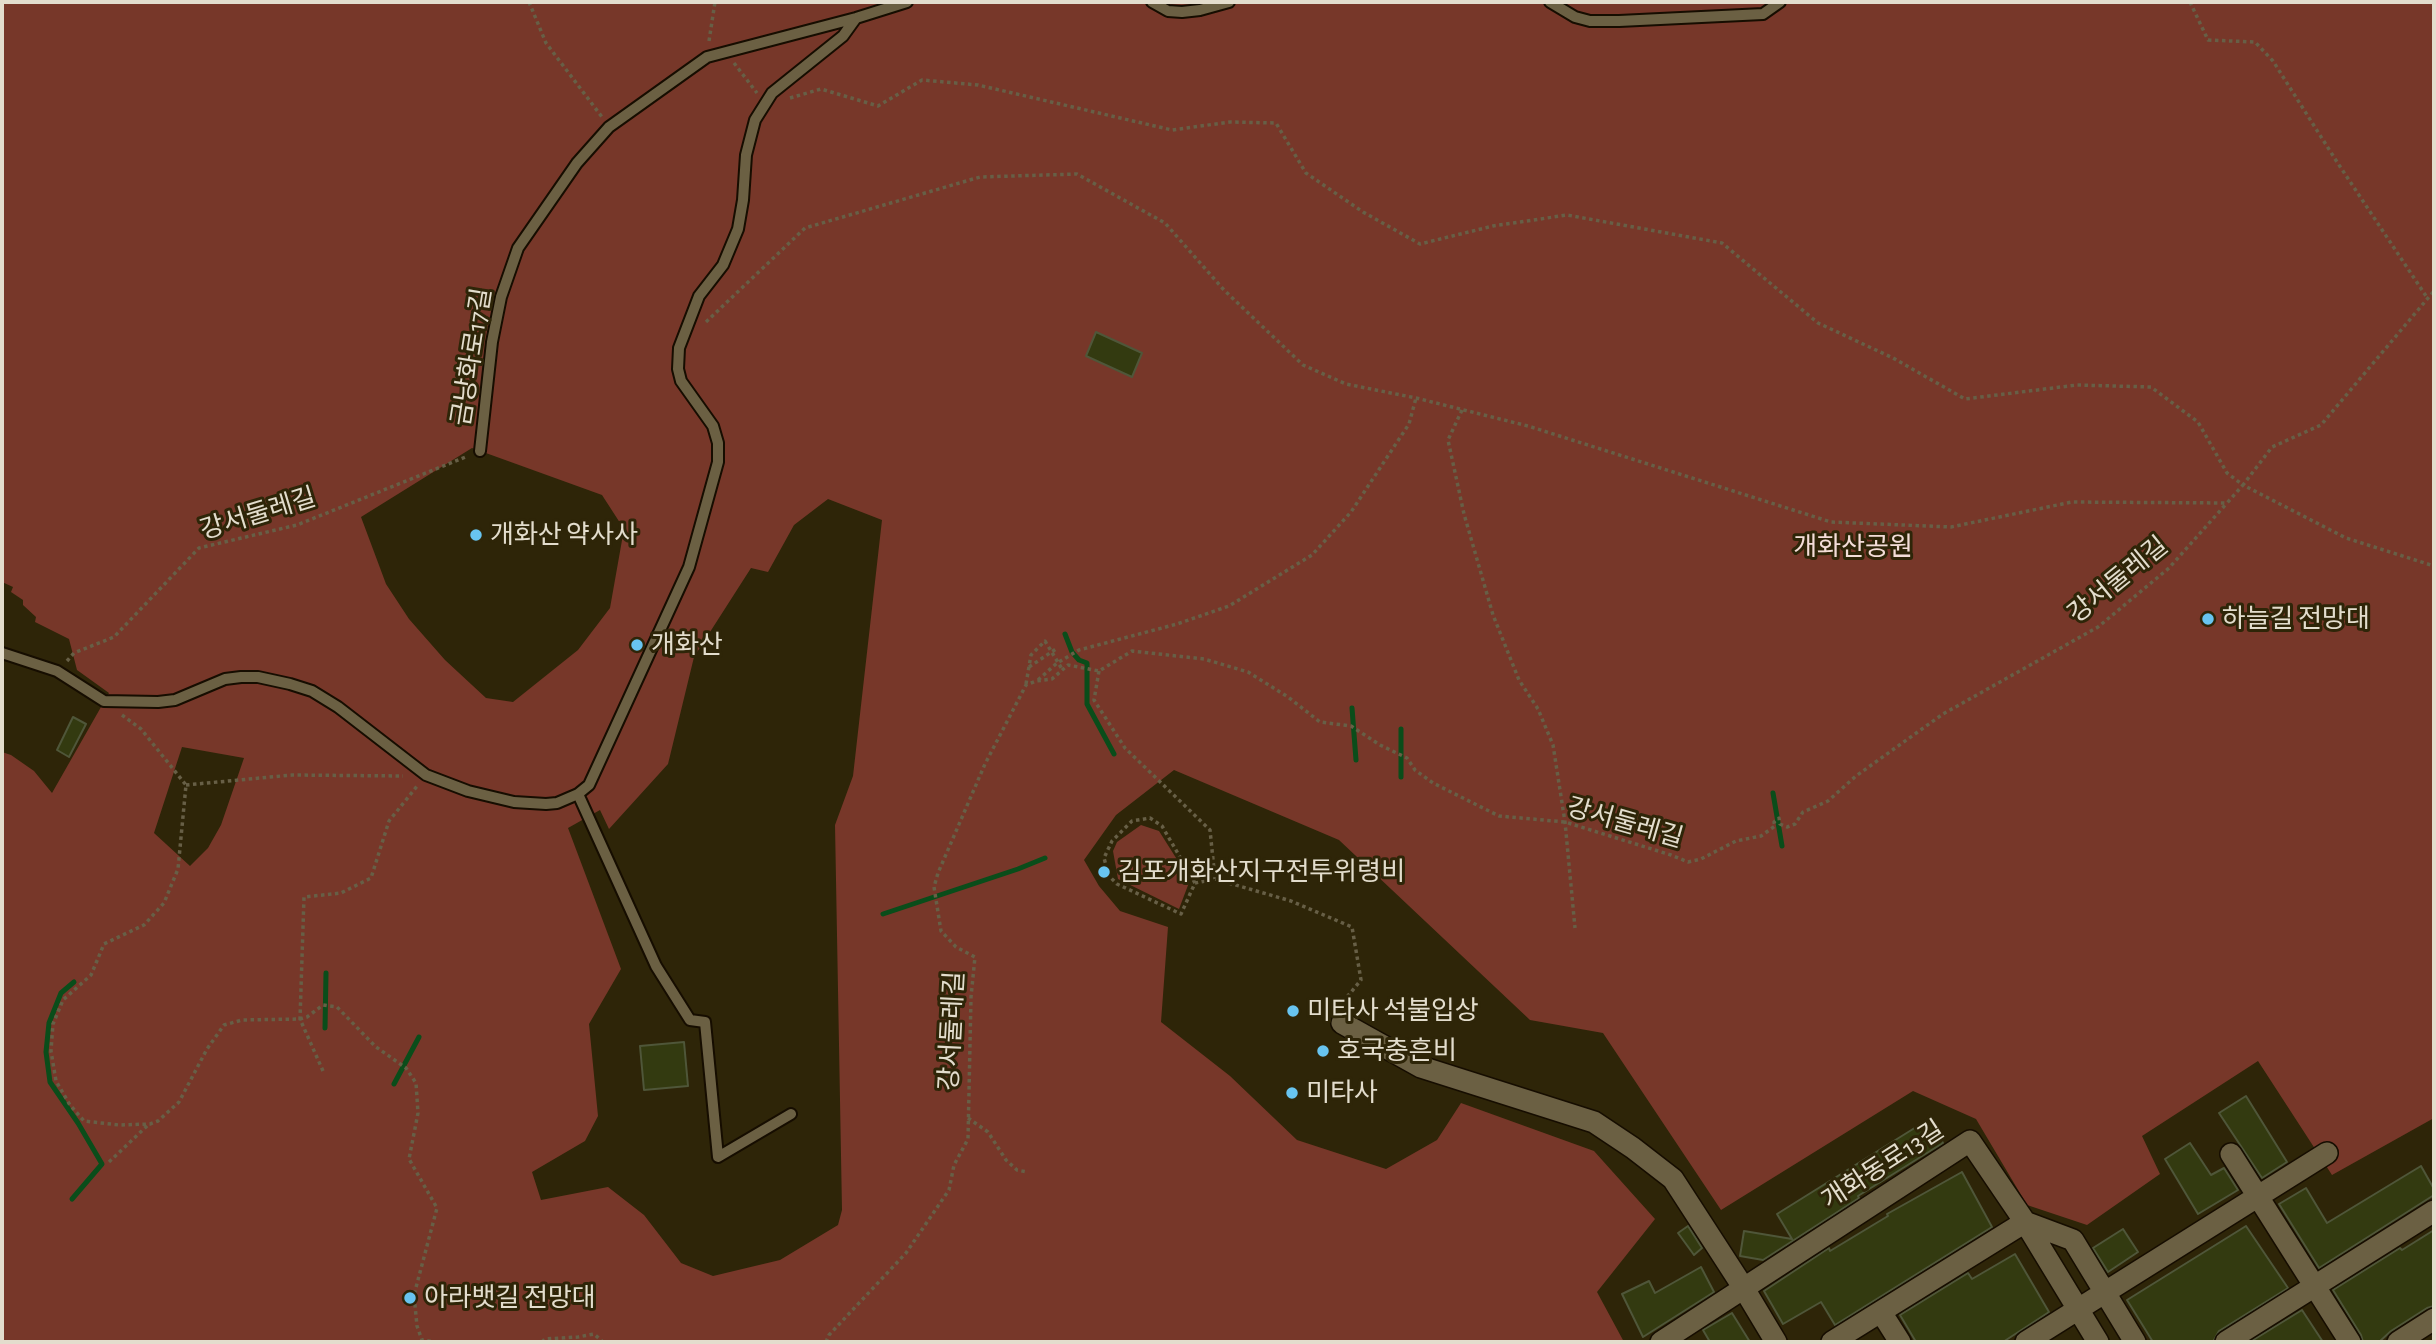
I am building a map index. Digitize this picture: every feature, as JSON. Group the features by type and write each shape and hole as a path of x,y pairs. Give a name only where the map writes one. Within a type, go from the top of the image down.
{"street":[{"path":"1342,1023 1421,1067 1594,1122 1633,1148 1673,1180 1776,1342"},
{"name":"개화동로13길","path":"1743,1287 1970,1141 2025,1222 2098,1342"},
{"path":"2026,1342 2327,1153"},
{"path":"2231,1154 2350,1342"},
{"path":"2226,1342 2434,1211"},
{"path":"1832,1342 2025,1222 2073,1240 2135,1342"},
{"path":"1661,1342 1743,1287"},
{"path":"1881,1312 1900,1342"},
{"path":"2398,1342 2434,1319"}],"lane":[{"name":"금낭화로17길","path":"480,451 492,342 501,297 519,248 577,163 610,127 707,57 907,2"},
{"path":"1152,2 1168,11 1182,12 1229,2"},
{"path":"1550,2 1575,17 1590,21 1619,21 1763,14 1780,2"},
{"path":"2,653 57,671 104,701 175,700 225,679 241,677 258,677 290,684 312,691 338,707 426,775 468,791 514,802 557,803 578,794 589,785 688,567 719,462 718,443 713,426 681,380 678,369 679,348 699,296 723,265 738,229 748,141 755,120 772,93 843,36 856,18"},
{"path":"578,794 656,966 690,1020 705,1022 718,1157 791,1114"}],"path":[{"path":"529,2 546,43 610,127"},
{"path":"707,57 715,2"},
{"path":"2190,2 2208,40 2255,42 2273,61 2428,299"},
{"path":"724,51 765,104 821,89 878,106 922,80 978,85 1172,130 1230,122 1276,123 1306,173 1363,212 1420,244 1493,226 1567,215 1722,243 1818,323 1892,358 1965,399 2077,385 2151,387 2198,422 2227,472 2244,485 2346,538 2434,566"},
{"path":"679,348 805,228 980,177 1077,174 1166,223 1224,290 1303,365 1346,384 1528,426 1831,522 1951,527 2072,502 2227,503 2272,447 2321,425 2434,290"},
{"path":"1036,681 1057,663 1076,652 1177,624 1229,606 1312,555 1352,512 1409,424 1416,398"},
{"path":"1461,410 1448,440 1464,513 1493,615 1519,680 1538,709 1553,745 1575,928"},
{"name":"강서둘레길","path":"74,653 114,637 199,548 297,525 480,451"},
{"name":"강서둘레길","path":"1099,671 1132,651 1204,659 1248,672 1288,697 1320,722 1351,726 1380,746 1404,756 1415,770 1433,783 1499,816 1564,822 1688,862 1701,859 1737,841 1761,836 1774,826 1777,819 1787,827 1795,824 1803,812 1828,801 1856,776 1943,714 2098,627 2169,568 2227,503"},
{"path":"1062,669 1045,641 1031,655 1026,685 1052,679 1068,665 1099,671 1094,700 1125,748 1210,830 1215,878"},
{"path":"1028,668 1056,649"},
{"name":"강서둘레길","path":"826,1342 906,1253 949,1190 954,1165 968,1139 971,997 975,957 956,947 941,931 934,887 985,764 1026,685"},
{"path":"104,701 141,729 186,785 178,869 164,903 144,925 104,944 91,975 63,1000 53,1024 51,1051 55,1081 84,1121 119,1125 150,1124 158,1121 179,1102 207,1049 224,1025 242,1020 300,1019 323,1005 337,1007 376,1047 400,1062 416,1083 418,1113 409,1159 438,1209 414,1295 417,1326 422,1339 435,1342"},
{"path":"186,785 292,775 426,775"},
{"path":"323,1071 300,1019 304,897 341,894 371,878 388,821 426,775"},
{"path":"1150,818 1162,826 1195,883 1181,914 1117,884 1109,876 1104,858 1112,841 1132,821 1150,818"},
{"path":"1195,883 1215,878 1291,901 1352,927 1362,980 1347,997 1342,1023"},
{"path":"968,1118 988,1132 1006,1160 1017,1170 1027,1172"},
{"path":"109,1162 150,1124"},
{"path":"542,1342 545,1339 594,1334 603,1342"}],"green space":[{"name":"개화산공원","path":"2,2 2434,2 2434,1118 2332,1175 2258,1061 2142,1136 2160,1174 2087,1225 2027,1205 1976,1119 1913,1091 1721,1210 1603,1033 1530,1020 1339,840 1174,770 1116,815 1084,860 1099,886 1120,911 1168,927 1161,1022 1230,1076 1297,1140 1386,1169 1437,1140 1461,1103 1594,1151 1655,1219 1597,1292 1624,1342 2,1342 2,752 34,771 52,793 109,693 77,670 69,639 35,622 36,617 23,605 23,600 11,592 13,587 2,582","holes":["472,448 602,495 624,529 610,608 578,650 513,702 486,698 445,660 409,619 386,584 361,517","828,499 882,520 853,776 835,825 842,1210 838,1225 780,1260 713,1276 681,1263 644,1215 608,1187 541,1200 532,1172 585,1141 598,1116 589,1024 621,969 568,828 600,810 609,829 668,764 694,657 751,568 768,572 794,525","182,747 244,758 221,825 208,848 190,866 154,833"]},
{"path":"1141,825 1159,831 1190,880 1179,909 1118,879 1113,851 1117,842"}],"building":[{"path":"1096,332 1142,353 1132,377 1086,356"},
{"path":"73,717 86,724 69,757 57,750"},
{"path":"684,1042 688,1086 644,1090 640,1046"},
{"path":"2246,1096 2287,1162 2262,1178 2219,1113"},
{"path":"1929,1119 1943,1143 1763,1260 1740,1256 1744,1231 1792,1239 1777,1214"},
{"path":"2190,1143 2211,1175 2224,1168 2238,1190 2198,1214 2165,1159"},
{"path":"2421,1166 2434,1189 2434,1195 2319,1268 2279,1204 2306,1188 2327,1223"},
{"path":"1962,1172 1992,1227 1835,1325 1821,1302 1783,1324 1764,1291 1829,1248 1830,1251 1888,1216 1887,1214"},
{"path":"1688,1226 1702,1248 1694,1255 1678,1233"},
{"path":"2246,1226 2288,1288 2219,1331 2213,1342 2153,1342 2127,1300"},
{"path":"2123,1229 2138,1252 2108,1272 2093,1248"},
{"path":"2434,1230 2434,1306 2391,1331 2379,1342 2363,1342 2333,1290"},
{"path":"2015,1254 2049,1312 2003,1342 1916,1342 1900,1315 1968,1273 1972,1279"},
{"path":"1701,1267 1714,1292 1643,1337 1622,1294 1649,1281 1655,1293"},
{"path":"2302,1310 2323,1342 2250,1342"},
{"path":"1732,1313 1750,1342 1710,1342 1703,1330"}],"waterway":[{"path":"1065,634 1072,652 1079,660 1087,663 1087,704 1114,754"},
{"path":"1352,708 1356,760"},
{"path":"1401,729 1401,777"},
{"path":"1773,793 1782,846"},
{"path":"883,914 1045,858"},
{"path":"325,1028 326,973"},
{"path":"72,1199 102,1164 50,1082 46,1052 49,1023 61,993 74,982"},
{"path":"394,1084 419,1037"}],"place":[{"name":"개화산 약사사","path":"476,535"},
{"name":"하늘길 전망대","path":"2208,619"},
{"name":"개화산","path":"637,645"},
{"name":"김포개화산지구전투위령비","path":"1104,872"},
{"name":"미타사 석불입상","path":"1293,1011"},
{"name":"호국충흔비","path":"1323,1051"},
{"name":"미타사","path":"1292,1093"},
{"name":"아라뱃길 전망대","path":"410,1298"}]}
